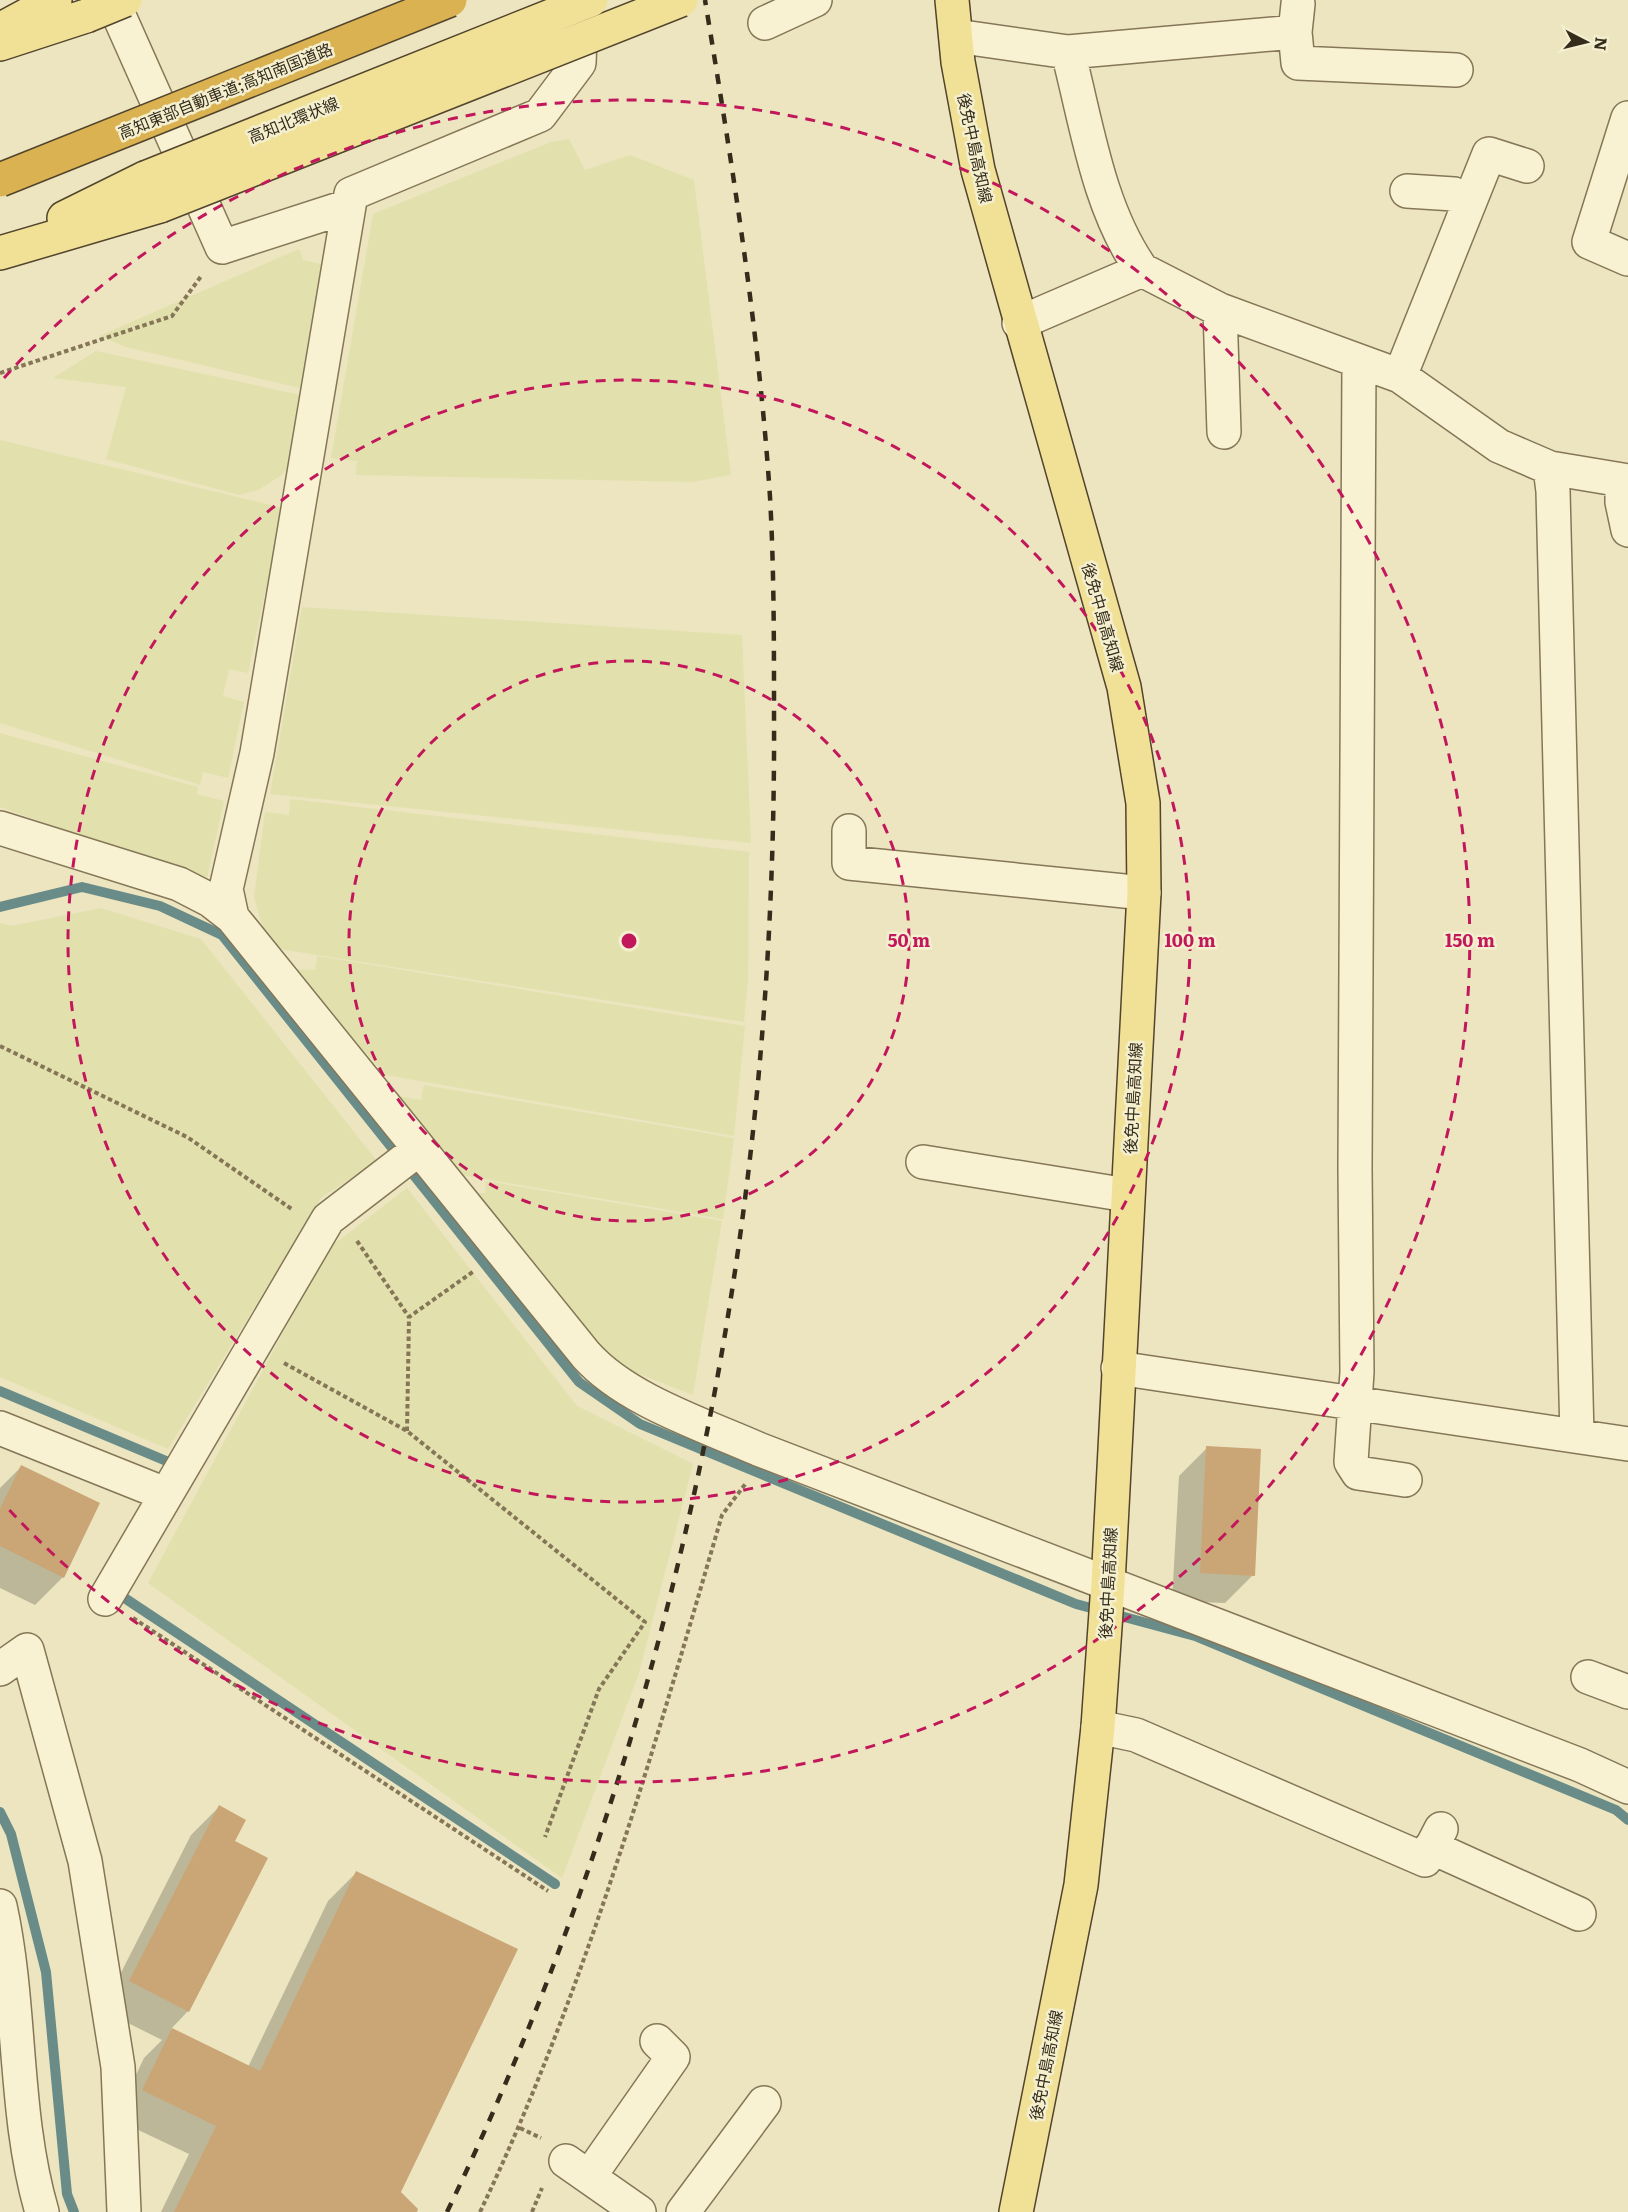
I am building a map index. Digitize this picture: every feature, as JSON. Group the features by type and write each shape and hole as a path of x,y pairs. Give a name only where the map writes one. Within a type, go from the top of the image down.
{"highway":[{"name":"高知東部自動車道;高知南国道路","path":"0,180 450,0"}],"main road":[{"path":"0,29 55,0"},
{"path":"0,44 125,0"},
{"name":"高知北環状線","path":"0,251 145,178 591,0"},
{"path":"0,251 160,206 681,0"},
{"name":"後免中島高知線","path":"952,0 978,170 1019,323 1124,687 1143,803 1144,893 1098,1727 1081,1885 1016,2212"}],"street":[{"path":"232,917 226,889 257,753 351,194 540,115 579,63 582,0"},
{"path":"765,23 815,0"},
{"path":"99,8 222,247 349,206"},
{"path":"956,36 1068,52 1297,18 1298,63 1456,70"},
{"path":"1068,52 1111,217 1128,250 1143,270 1220,310 1400,376 1499,446 1550,468 1625,481 1622,502 1628,530"},
{"path":"1628,118 1589,242 1628,259"},
{"path":"1400,376 1489,154 1527,166"},
{"path":"1407,191 1454,194 1470,200"},
{"path":"1019,323 1143,270"},
{"path":"1220,310 1224,432"},
{"path":"1359,361 1355,1169 1357,1372 1351,1462 1358,1473 1406,1480"},
{"path":"1550,468 1553,490 1577,1436"},
{"path":"0,828 179,884 210,900 232,917 603,1374 628,1390 1106,1604 1580,1765 1628,1787"},
{"path":"849,831 849,863 1144,893"},
{"path":"105,1599 252,1345 329,1220 380,1177 419,1149"},
{"path":"923,1162 1127,1195"},
{"path":"1118,1368 1628,1444"},
{"path":"0,1428 165,1494"},
{"path":"0,1669 27,1650 85,1861 117,2067 124,2212"},
{"path":"1588,1677 1628,1692"},
{"path":"1098,1727 1136,1735 1425,1860 1436,1838 1579,1914"},
{"path":"0,1906 8,1943 28,2145 42,2212"},
{"path":"639,2212 577,2169 673,2057 657,2041"},
{"path":"683,2212 764,2103"}],"path":[{"path":"0,373 172,316 222,247"},
{"path":"0,1046 187,1137 329,1220 409,1317 407,1431"},
{"path":"409,1317 462,1279"},
{"path":"252,1345 407,1431 645,1622 599,1689 545,1837"},
{"path":"480,2212 520,2128 563,2020 641,1796 722,1515 746,1486"},
{"path":"105,1599 548,1891"}],"green space":[{"path":"569,139 585,170 630,155 694,180 731,475 692,482 356,475 357,461 331,458 373,214 551,142"},
{"path":"299,249 303,260 326,265 304,389 126,347 99,336"},
{"path":"96,351 301,395 291,463 282,475 258,490 239,495 106,459 126,387 53,378"},
{"path":"0,440 283,508 248,673 229,669 223,696 244,702 228,778 203,772 200,785 0,723"},
{"path":"302,607 742,635 751,843 270,794"},
{"path":"0,733 198,787 197,794 224,801 207,878 148,860 0,807"},
{"path":"290,799 749,852 748,979 744,1022 279,949 263,930 254,897 265,812 289,815"},
{"path":"101,908 201,939 377,1161 321,1198 168,1449 0,1377 0,923 11,926"},
{"path":"317,956 745,1026 734,1136 385,1075 294,969 315,970"},
{"path":"424,1085 734,1138 723,1219 461,1175 398,1096 421,1100"},
{"path":"486,1181 722,1221 693,1395 624,1368 592,1338 470,1193 485,1193"},
{"path":"407,1188 577,1406 693,1464 639,1673 562,1878 148,1583 329,1248"}],"building":[{"path":"1206,1446 1261,1449 1255,1576 1200,1573"},
{"path":"21,1465 100,1503 64,1578 0,1546 0,1509"},
{"path":"219,1805 246,1820 235,1841 268,1858 189,2012 129,1981"},
{"path":"356,1871 518,1949 401,2192 418,2209 417,2212 174,2212 216,2126 142,2090 172,2028 260,2071"}],"waterway":[{"path":"0,907 82,887 160,906 222,935 579,1382 640,1424 1076,1604 1195,1636 1616,1810 1628,1820"},
{"path":"0,1391 171,1463 175,1457"},
{"path":"123,1597 555,1884"},
{"path":"0,1812 11,1834 46,1972 67,2194 74,2212"}],"railway":[{"path":"447,2212 526,2034 594,1852 651,1668 697,1482 732,1293 756,1101 770,908 774,713 774,605 770,497 752,310 735,185 705,0"}]}
